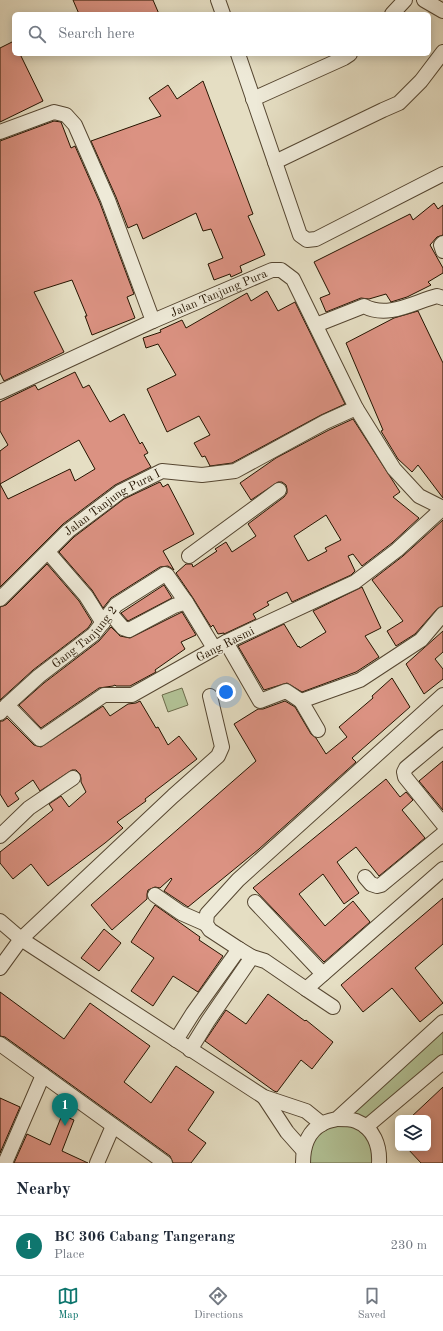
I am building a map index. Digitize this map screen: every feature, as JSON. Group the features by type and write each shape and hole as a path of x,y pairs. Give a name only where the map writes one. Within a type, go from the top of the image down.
{"street":[{"path":"218,0 222,12"},
{"path":"394,12 405,0"},
{"path":"424,0 443,11"},
{"path":"275,162 399,103 421,81 443,52"},
{"path":"239,56 300,235 307,240 316,239 443,174"},
{"path":"253,99 347,56"},
{"path":"0,132 54,112 66,115 75,125 108,200 153,321"},
{"path":"443,243 441,245 443,251"},
{"name":"Jalan Tanjung Pura","path":"0,392 153,321 272,270 281,270 293,279 356,408 394,469 419,496 443,508"},
{"path":"316,325 364,306 369,309 391,311 438,296 443,298"},
{"name":"Jalan Tanjung Pura I","path":"0,599 68,531 120,492 162,471 202,475 235,471 325,422 356,408"},
{"path":"189,556 279,490"},
{"name":"Gang Rasmi","path":"4,709 40,739 104,695 132,695 220,645 355,582 397,550 443,508"},
{"path":"48,552 106,618 123,628 129,630 174,606 186,602 220,645 260,702 286,691 301,701 318,730"},
{"name":"Gang Tanjung 2","path":"4,709 40,676 94,634 116,604 165,574 186,602"},
{"path":"301,701 360,680 421,640 443,614"},
{"path":"206,924 207,914 238,880 443,695"},
{"path":"0,968 21,939 172,796 218,756 222,747 210,696"},
{"path":"443,736 406,768 401,769 405,777 443,824"},
{"path":"0,836 30,808 73,778"},
{"path":"365,877 371,884 377,886 382,884 443,834"},
{"path":"306,990 443,869"},
{"path":"155,895 181,913 206,924 210,930 252,958 265,961 333,1007"},
{"path":"255,902 323,974"},
{"path":"0,921 21,939 264,1097 306,1110 322,1124"},
{"path":"176,1040 193,1013 239,949"},
{"path":"190,1050 208,1021 252,958"},
{"path":"303,1157 309,1136 322,1124 337,1118 443,1022"},
{"path":"0,1044 165,1163"},
{"path":"366,1128 443,1062"},
{"path":"5,1163 43,1075"},
{"path":"264,1097 303,1157"},
{"path":"337,1118 356,1121 366,1128 377,1142 380,1152 379,1163"},
{"path":"97,1163 113,1126"}],"green space":[{"path":"182,688 188,705 168,712 162,695"},
{"path":"443,1023 443,1062 366,1127 379,1163 303,1163 306,1141"}],"building":[{"path":"73,0 153,0 158,12 78,12"},
{"path":"12,42 12,56 21,56 43,101 0,122 0,48"},
{"path":"203,81 253,214 248,216 265,255 240,266 242,272 231,277 230,274 214,280 208,264 223,258 211,229 203,231 196,213 143,239 137,224 128,228 91,141 161,116 149,98 168,85 177,99"},
{"path":"54,121 61,122 71,148 75,146 100,203 134,294 127,297 135,318 92,335 85,316 87,316 72,280 34,292 64,352 4,381 0,373 0,141"},
{"path":"434,203 438,209 443,205 443,235 437,237 430,245 443,268 443,273 428,282 431,285 407,297 391,302 386,294 369,299 361,298 326,312 320,298 330,294 314,262 410,214 413,220"},
{"path":"267,291 278,311 295,302 345,404 321,415 232,463 210,466 205,456 202,457 194,443 210,435 199,416 167,432 147,389 176,375 158,344 146,348 143,338 161,332 160,330 182,320 186,328 247,293 251,301"},
{"path":"418,311 443,363 443,498 418,465 412,472 398,459 381,431 383,430 346,343 394,318"},
{"path":"75,372 83,388 89,385 110,422 124,414 140,444 142,442 148,453 144,455 151,467 115,485 63,524 0,587 0,484 0,451 8,445 0,431 0,402 35,385 38,390","holes":["79,440 95,469 75,481 70,469 8,499 0,484"]},
{"path":"353,419 400,492 393,497 419,518 392,543 362,566 353,554 348,556 355,571 351,575 292,602 287,592 267,602 269,605 253,614 256,619 224,634 218,634 213,625 211,627 176,573 186,564 192,564 193,567 217,551 215,549 226,542 232,552 256,536 248,524 284,497 287,493 286,485 282,482 278,482 251,500 240,483 276,458","holes":["326,515 341,540 325,548 327,551 308,561 294,536"]},
{"path":"160,482 163,487 168,484 194,534 163,551 174,570 168,566 160,567 111,598 103,608 92,590 59,552 74,537 124,499"},
{"path":"443,520 443,606 437,609 415,634 396,646 387,631 403,621 372,580 403,556"},
{"path":"47,564 79,601 92,622 88,628 33,670 0,700 0,607 6,605"},
{"path":"164,585 172,598 128,621 121,613"},
{"path":"362,587 381,628 365,636 379,657 356,672 302,692 287,683 264,690 238,646 284,624 300,648 326,632 313,611"},
{"path":"182,612 196,635 181,642 185,649 155,670 156,672 130,686 115,685 99,688 41,728 19,705 44,683 99,641 111,627 120,636 130,638"},
{"path":"443,631 443,652 435,659 443,669 443,679 424,694 406,664"},
{"path":"392,678 410,707 352,758 356,762 259,849 188,907 164,891 172,879 171,878 160,888 155,887 148,890 147,899 112,930 91,905 256,761 234,724 258,709 263,709 285,701 295,707 311,734 316,738 326,754 347,737 339,727 373,698 372,696"},
{"path":"140,701 156,728 158,727 168,745 179,736 197,759 145,799 146,801 117,822 123,828 48,886 31,864 13,879 0,863 0,852 53,810 49,804 61,796 69,807 86,792 81,782 80,774 76,770 72,770 40,791 33,780 15,793 19,799 8,807 0,794 0,721 7,718 34,745 41,747 103,706 110,716 128,704"},
{"path":"443,761 443,810 419,781"},
{"path":"386,779 400,797 406,792 413,800 402,810 425,838 379,876 356,847 337,862 359,893 344,904 323,874 299,894 325,926 353,901 370,922 324,962 253,888"},
{"path":"443,898 443,944 415,968 443,1003 420,1022 392,988 363,1012 341,985"},
{"path":"155,905 200,937 199,940 223,956 198,992 173,976 153,1006 131,991 154,958 131,942"},
{"path":"104,929 121,943 99,971 81,958"},
{"path":"0,992 64,1039 90,1003 150,1046 124,1082 151,1103 176,1066 214,1092 188,1130 206,1143 191,1163 173,1163 170,1156 5,1037 0,1036"},
{"path":"268,994 305,1021 306,1020 333,1042 312,1069 301,1060 277,1092 205,1041 226,1010 246,1024"},
{"path":"443,1087 443,1163 421,1163 410,1151 431,1151 431,1115 413,1115"},
{"path":"0,1098 20,1107 0,1153"},
{"path":"62,1115 74,1120 62,1151 88,1163 14,1163 27,1134 50,1145"}],"place":[{"name":"BC 306 Cabang Tangerang","path":"65,1126"}]}
